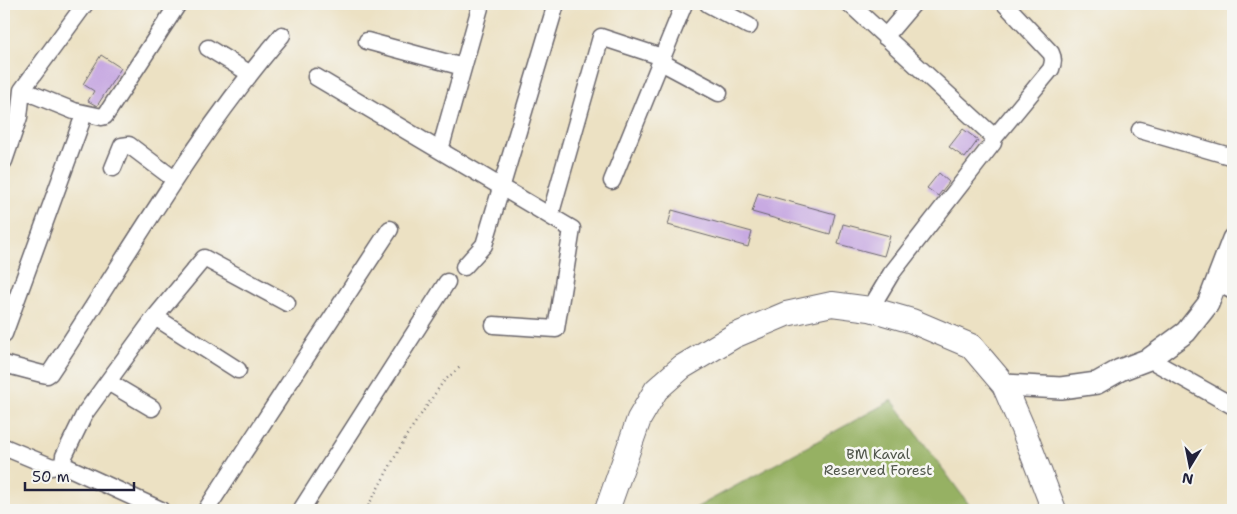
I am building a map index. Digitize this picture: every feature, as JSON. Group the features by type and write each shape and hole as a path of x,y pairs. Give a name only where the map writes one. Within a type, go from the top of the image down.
{"main road":[{"path":"607,510 639,419 656,390 682,367 734,336 786,314 832,304 870,309 912,321 971,346 1004,385 1023,428 1054,510"}],"street":[{"path":"4,161 19,118 22,90 84,4"},
{"path":"22,90 74,111 105,116 178,4"},
{"path":"440,150 481,4"},
{"path":"464,267 484,244 556,4"},
{"path":"612,181 684,4"},
{"path":"708,4 749,26"},
{"path":"850,4 994,138"},
{"path":"885,37 913,4"},
{"path":"870,309 891,274 993,142 994,138 1051,69 1053,58 1051,54 1005,4"},
{"path":"4,364 47,375 50,373 174,180 249,73 282,35"},
{"path":"550,216 601,37 662,59 719,93"},
{"path":"367,41 463,68"},
{"path":"208,48 249,73"},
{"path":"316,76 572,229 556,329 494,325"},
{"path":"4,334 81,124"},
{"path":"1140,130 1233,156"},
{"path":"113,168 122,146 129,145 174,180"},
{"path":"206,510 390,229"},
{"path":"1004,385 1061,388 1097,383 1120,370 1149,359 1186,332 1224,286 1233,238"},
{"path":"63,466 64,456 85,413 155,317 204,258 287,303"},
{"path":"301,510 447,282"},
{"path":"155,317 238,370"},
{"path":"1149,359 1233,406"},
{"path":"108,382 152,408"},
{"path":"4,447 52,467 63,466 161,510"}],"path":[{"path":"366,510 407,435 443,382 460,367"}],"green space":[{"name":"BM Kaval Reserved Forest","path":"892,400 973,510 692,510"}],"building":[{"path":"101,55 121,68 97,106 88,101 94,91 83,84"},
{"path":"963,129 978,140 965,158 949,147"},
{"path":"939,173 949,182 938,196 927,188"},
{"path":"758,193 835,214 830,234 752,212"},
{"path":"672,210 752,232 748,247 668,225"},
{"path":"843,224 890,236 884,256 838,244"}]}
